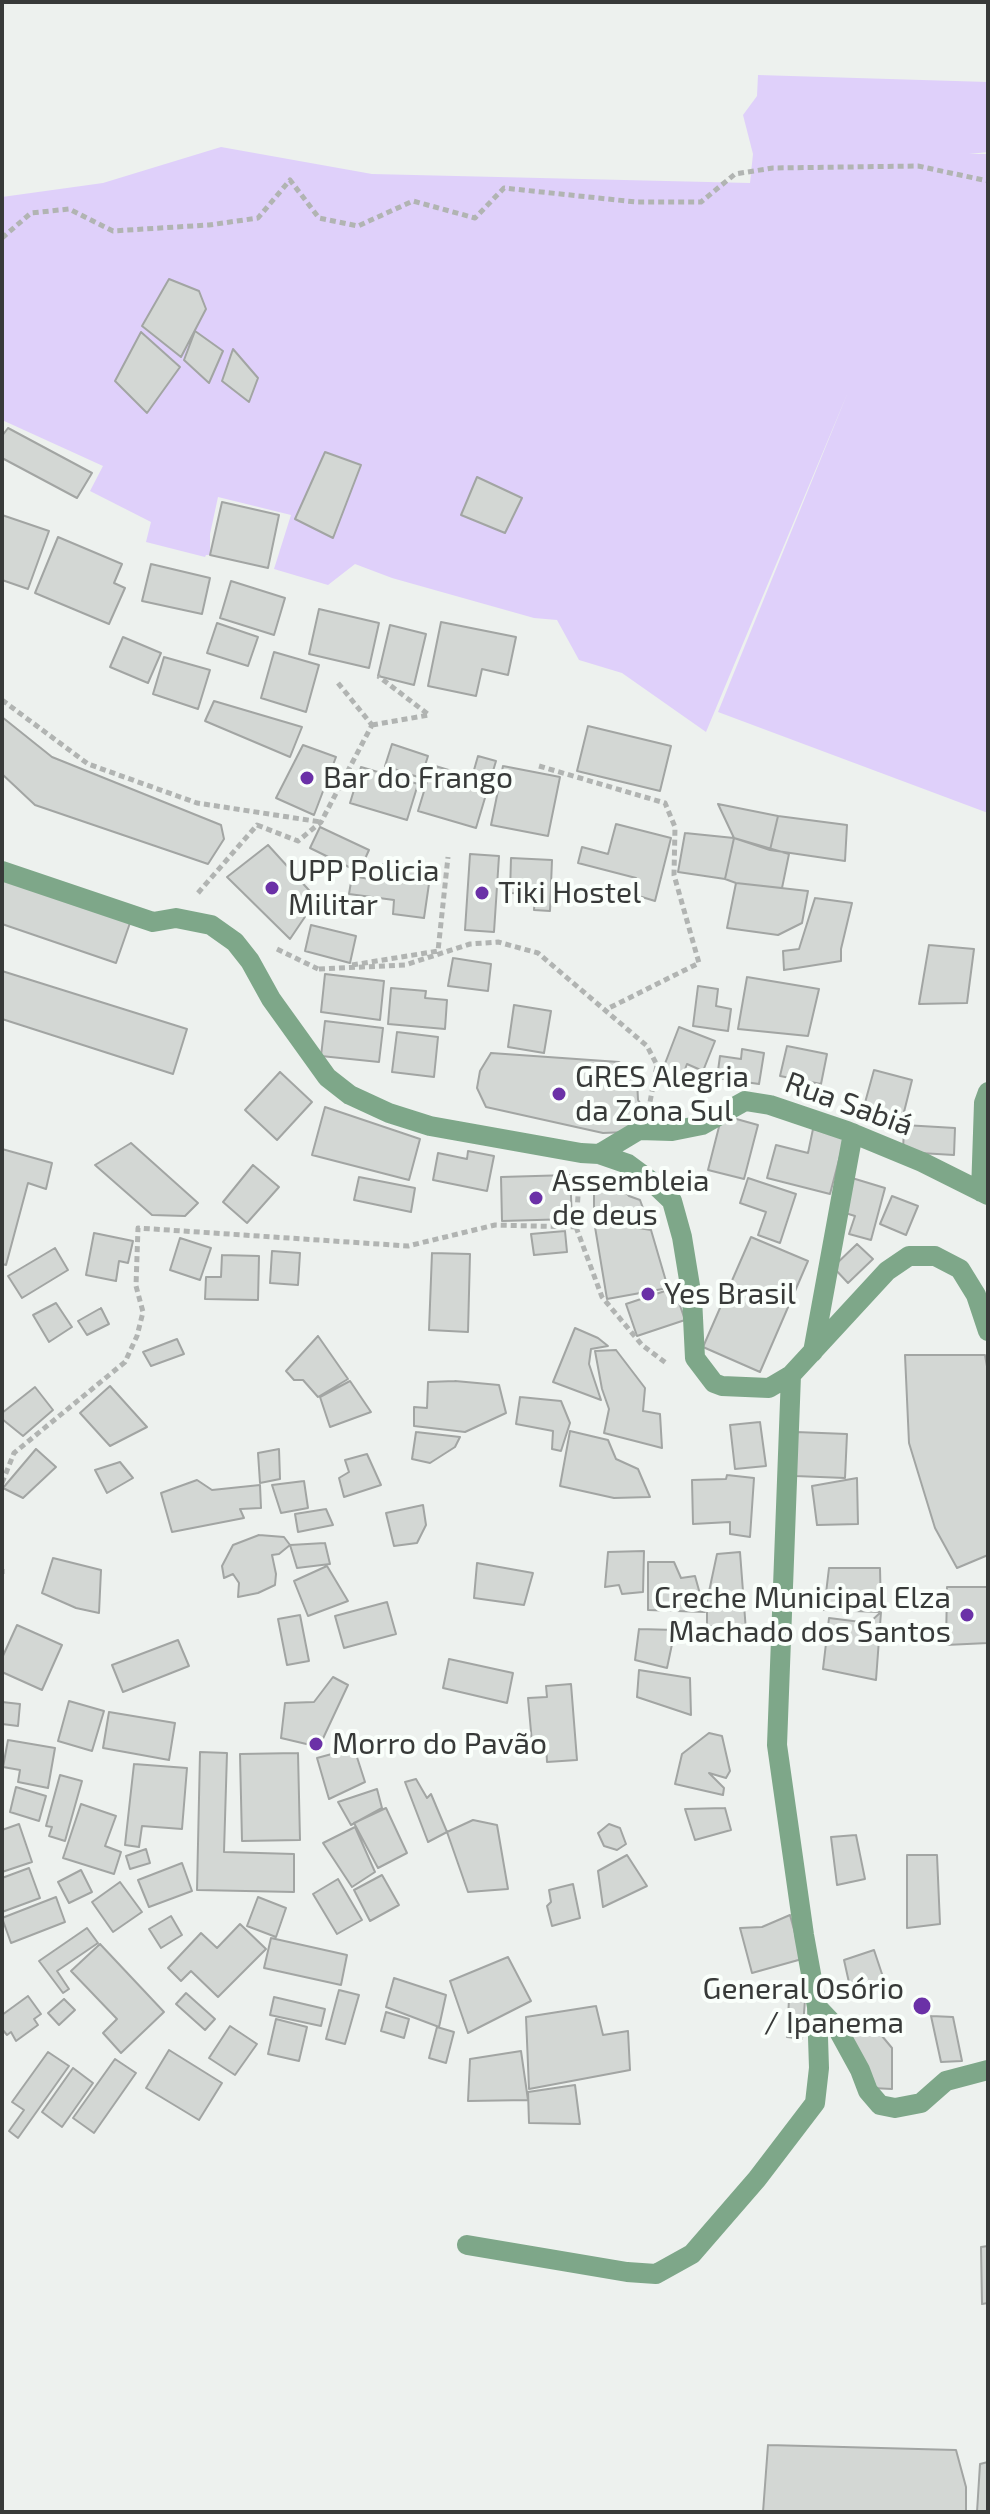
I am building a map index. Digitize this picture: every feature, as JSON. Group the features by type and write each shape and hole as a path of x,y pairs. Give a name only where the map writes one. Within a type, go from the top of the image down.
{"street":[{"path":"2,871 153,922 176,918 211,925 235,942 309,1054 327,1077 350,1095 389,1113 430,1126 590,1154 628,1164 672,1201 682,1237 692,1298 695,1358 714,1383 769,1388 791,1375 887,1271 909,1256 935,1256 960,1269 976,1295 988,1331"},
{"path":"984,1194 984,1103 988,1092"},
{"name":"Rua Sabiá","path":"590,1154 639,1130 672,1131 702,1125 745,1101 770,1105 853,1133 922,1162 984,1194"},
{"path":"813,1352 853,1133"},
{"path":"467,2245 627,2272 656,2274 692,2254 757,2179 815,2103 819,2068 817,2007 777,1745 791,1375"},
{"path":"817,2007 837,2028 868,2091 880,2105 895,2108 921,2103 946,2081 988,2070"}],"path":[{"path":"2,238 31,213 69,209 113,231 209,225 258,218 290,180 319,218 358,226 413,201 475,218 504,188 636,202 701,202 735,174 773,168 918,166 988,181"},
{"path":"372,725 429,715 378,676"},
{"path":"338,683 372,725"},
{"path":"2,700 88,764 197,803 321,822"},
{"path":"176,918 257,825 298,841 321,822 372,725"},
{"path":"539,766 665,803 675,827 674,875 699,963 605,1010"},
{"path":"319,969 438,951 448,857"},
{"path":"250,961 276,949 319,969 405,965 470,944 498,942 538,953 647,1046 657,1065 645,1130"},
{"path":"590,1154 576,1227 602,1297 642,1345 667,1364"},
{"path":"2,1483 14,1453 125,1362 137,1336 143,1312 136,1286 138,1228 408,1246 495,1225 576,1227"}],"shaded area":[{"path":"758,75 988,82 988,152 969,154 988,154 988,813 718,712 848,392 706,732 622,673 579,660 557,620 534,618 392,578 355,564 328,585 274,569 291,515 218,497 210,534 210,555 205,557 146,542 151,522 90,491 103,466 2,420 2,197 103,183 221,147 372,174 750,183 753,154 743,115 757,96"}],"building":[{"path":"169,279 199,291 206,309 181,357 142,326"},
{"path":"195,331 223,351 209,383 184,360"},
{"path":"141,332 180,367 147,413 115,381"},
{"path":"233,349 258,378 249,402 222,381"},
{"path":"8,428 92,473 77,498 2,458 2,436"},
{"path":"325,452 361,465 333,538 295,519"},
{"path":"477,477 522,498 505,533 461,515"},
{"path":"222,502 279,515 268,568 210,555"},
{"path":"2,515 49,531 28,589 2,580"},
{"path":"58,537 122,564 114,583 125,588 109,624 35,593"},
{"path":"151,564 210,578 202,614 142,601"},
{"path":"231,581 285,598 274,635 220,618"},
{"path":"319,609 379,623 369,668 309,654"},
{"path":"441,622 516,637 508,675 482,669 476,696 428,686"},
{"path":"217,623 258,637 248,666 207,653"},
{"path":"390,625 426,634 414,685 378,676"},
{"path":"123,637 161,653 148,683 110,667"},
{"path":"274,652 319,665 306,712 261,698"},
{"path":"164,657 210,670 198,709 153,694"},
{"path":"214,701 302,727 290,757 205,721"},
{"path":"2,717 52,757 221,825 224,839 208,864 35,805 2,774"},
{"path":"588,726 671,746 660,791 577,771"},
{"path":"392,744 428,756 421,778 385,766"},
{"name":"Bar do Frango","path":"303,745 336,757 314,815 276,798"},
{"path":"478,756 496,761 476,828 418,811 432,765 472,777"},
{"path":"503,766 560,777 548,836 491,825"},
{"path":"361,767 418,784 407,820 350,803"},
{"path":"718,804 778,816 770,850 734,838"},
{"path":"778,816 847,825 845,861 770,850"},
{"path":"616,824 671,838 655,901 632,894 636,878 578,863 582,847 608,854"},
{"path":"320,827 369,850 359,872 310,848"},
{"path":"685,833 734,838 725,879 678,872"},
{"path":"734,838 789,854 782,888 725,879"},
{"name":"UPP Policia Militar","path":"268,845 317,899 290,939 227,877"},
{"name":"Tiki Hostel","path":"470,854 499,856 494,932 465,930"},
{"path":"511,858 552,860 550,911 534,910 535,894 510,893"},
{"path":"383,864 431,870 424,918 393,914 394,900 349,894 352,876 381,881"},
{"path":"2,877 131,920 116,963 2,924"},
{"path":"736,883 808,891 802,923 778,935 727,928"},
{"path":"815,898 852,903 841,961 784,970 783,951 799,949"},
{"path":"311,925 356,936 350,963 305,951"},
{"path":"929,945 974,949 967,1003 919,1004"},
{"path":"453,958 491,964 488,991 448,986"},
{"path":"2,971 187,1029 173,1074 2,1019"},
{"path":"325,974 384,981 380,1020 321,1012"},
{"path":"747,977 819,989 808,1036 738,1029"},
{"path":"698,986 718,989 716,1006 731,1009 728,1031 693,1026"},
{"path":"391,988 426,991 425,998 447,1000 445,1029 388,1024"},
{"path":"514,1005 551,1011 544,1053 508,1047"},
{"path":"325,1021 383,1028 379,1062 321,1056"},
{"path":"679,1027 715,1041 703,1071 687,1064 680,1082 661,1074"},
{"path":"397,1032 438,1037 434,1077 392,1072"},
{"path":"787,1046 827,1054 821,1084 780,1076"},
{"path":"742,1049 764,1053 759,1084 717,1078 720,1056 741,1059"},
{"name":"GRES Alegria da Zona Sul","path":"491,1053 619,1062 632,1070 637,1079 638,1100 643,1107 640,1124 627,1132 603,1133 486,1107 477,1088 480,1071"},
{"path":"874,1070 912,1080 902,1120 863,1110"},
{"path":"280,1072 312,1102 277,1140 245,1110"},
{"path":"325,1107 420,1139 409,1180 312,1155"},
{"path":"722,1115 758,1125 744,1179 708,1170"},
{"path":"904,1125 955,1128 954,1155 903,1152"},
{"path":"813,1129 845,1137 830,1194 767,1178 776,1145 808,1153"},
{"path":"131,1143 198,1203 185,1216 152,1215 95,1165"},
{"path":"2,1149 52,1163 46,1189 28,1183 6,1265 2,1264"},
{"path":"468,1151 494,1156 487,1191 433,1180 438,1153 467,1159"},
{"path":"253,1165 279,1187 247,1223 223,1202"},
{"name":"Assembleia de deus","path":"570,1175 572,1219 502,1221 501,1177"},
{"path":"359,1177 415,1188 411,1212 354,1200"},
{"path":"748,1178 796,1194 780,1243 758,1235 766,1212 740,1203"},
{"path":"852,1178 885,1188 871,1240 849,1234 855,1216 842,1212"},
{"path":"594,1180 618,1183 629,1196 640,1200 651,1230 594,1221"},
{"path":"892,1196 918,1206 906,1235 880,1224"},
{"path":"594,1221 651,1230 668,1288 607,1299"},
{"path":"565,1231 567,1252 534,1255 531,1234"},
{"path":"94,1233 133,1241 128,1263 119,1261 116,1281 86,1275"},
{"path":"751,1237 808,1261 760,1372 703,1347"},
{"path":"180,1238 211,1248 200,1280 170,1270"},
{"path":"857,1244 873,1259 848,1283 833,1267"},
{"path":"55,1248 68,1270 22,1298 8,1276"},
{"path":"272,1251 300,1253 298,1285 270,1283"},
{"path":"432,1253 470,1254 468,1332 429,1330"},
{"path":"222,1255 259,1256 258,1300 205,1299 206,1277 221,1277"},
{"path":"674,1288 685,1320 637,1336 626,1304"},
{"path":"56,1303 72,1327 49,1342 33,1315"},
{"path":"101,1308 109,1324 87,1335 78,1321"},
{"path":"575,1328 608,1346 591,1349 589,1364 601,1400 553,1382"},
{"path":"318,1336 348,1379 318,1397 303,1380 294,1380 286,1371"},
{"path":"177,1339 184,1354 151,1366 143,1352"},
{"path":"616,1350 645,1388 643,1411 660,1414 662,1448 604,1433 609,1409 595,1351"},
{"path":"905,1355 985,1355 988,1372 988,1555 957,1568 935,1528 909,1443"},
{"path":"350,1381 371,1412 330,1427 320,1397"},
{"path":"428,1382 499,1385 506,1413 465,1432 414,1426 414,1407 427,1408"},
{"path":"110,1386 147,1427 110,1446 80,1413"},
{"path":"35,1387 53,1410 23,1436 2,1419 2,1413"},
{"path":"520,1397 561,1401 570,1423 561,1451 552,1449 553,1431 516,1424"},
{"path":"760,1422 766,1466 735,1469 730,1425"},
{"path":"570,1431 608,1440 616,1459 638,1469 650,1497 614,1498 560,1486"},
{"path":"416,1432 460,1437 455,1447 430,1463 412,1459"},
{"path":"796,1432 847,1434 845,1478 795,1476"},
{"path":"36,1449 56,1467 23,1498 3,1488"},
{"path":"279,1449 280,1479 260,1483 258,1453"},
{"path":"367,1454 381,1485 344,1497 339,1478 349,1472 345,1460"},
{"path":"120,1462 133,1478 107,1493 95,1470"},
{"path":"727,1475 754,1478 750,1537 730,1534 730,1522 693,1524 692,1480 726,1479"},
{"path":"857,1478 858,1524 817,1525 812,1486"},
{"path":"197,1480 212,1490 260,1485 261,1508 240,1509 244,1518 172,1532 161,1493"},
{"path":"304,1481 308,1508 281,1513 272,1485"},
{"path":"423,1505 426,1525 417,1543 394,1546 386,1513"},
{"path":"326,1509 333,1525 298,1532 295,1514"},
{"path":"259,1535 284,1537 290,1545 279,1554 272,1555 275,1585 238,1597 239,1583 233,1574 224,1578 222,1566 233,1545"},
{"path":"325,1543 330,1564 297,1568 290,1545"},
{"path":"644,1551 643,1592 622,1594 619,1585 605,1587 608,1552"},
{"path":"740,1552 746,1631 733,1634 731,1626 707,1626 707,1601 717,1554"},
{"path":"53,1558 101,1570 99,1613 76,1608 42,1593"},
{"path":"648,1562 674,1562 681,1578 695,1576 705,1612 648,1610"},
{"path":"477,1563 533,1573 524,1605 474,1598"},
{"path":"327,1566 348,1601 308,1616 294,1581"},
{"path":"829,1568 880,1568 881,1612 824,1610"},
{"name":"Creche Municipal Elza Machado dos Santos","path":"947,1587 988,1587 988,1643 946,1645"},
{"path":"387,1602 396,1634 344,1648 335,1616"},
{"path":"881,1612 876,1680 823,1669 829,1618 869,1623"},
{"path":"300,1615 309,1661 287,1665 278,1619"},
{"path":"17,1625 62,1645 42,1690 2,1672 2,1658"},
{"path":"639,1629 675,1630 667,1668 635,1660"},
{"path":"178,1640 189,1666 123,1692 112,1665"},
{"path":"449,1659 513,1673 507,1703 443,1688"},
{"path":"639,1670 690,1678 691,1715 637,1697"},
{"path":"333,1677 348,1685 319,1747 281,1738 285,1703 314,1702"},
{"path":"571,1684 577,1760 547,1762 546,1742 532,1743 528,1698 547,1697 546,1686"},
{"path":"69,1701 104,1711 92,1751 58,1741"},
{"path":"2,1702 20,1704 18,1726 2,1724"},
{"path":"109,1712 175,1723 169,1760 103,1748"},
{"path":"709,1733 722,1736 730,1771 726,1778 709,1773 724,1788 723,1795 675,1784 682,1754"},
{"path":"8,1740 55,1748 48,1788 18,1782 20,1770 3,1767"},
{"path":"354,1748 365,1782 329,1799 317,1758"},
{"path":"200,1752 227,1753 224,1852 294,1854 294,1892 197,1890"},
{"path":"298,1753 300,1840 242,1841 240,1754"},
{"path":"134,1764 187,1768 182,1829 142,1826 139,1847 125,1845"},
{"path":"60,1775 82,1781 65,1841 49,1836 52,1827 46,1826"},
{"path":"416,1779 427,1798 431,1794 447,1832 428,1842 405,1782"},
{"path":"16,1787 46,1796 39,1821 10,1812"},
{"path":"377,1789 382,1808 351,1825 338,1802"},
{"path":"81,1804 116,1816 105,1846 121,1852 114,1874 63,1858"},
{"path":"386,1808 407,1853 378,1868 354,1823"},
{"path":"725,1808 731,1830 695,1840 685,1809"},
{"path":"473,1820 497,1825 508,1889 468,1892 447,1832"},
{"path":"19,1824 32,1862 2,1872 2,1830"},
{"path":"609,1824 620,1828 626,1844 617,1850 604,1846 598,1833"},
{"path":"355,1827 375,1872 352,1887 323,1843"},
{"path":"856,1835 865,1879 837,1885 831,1837"},
{"path":"146,1849 150,1863 130,1869 126,1856"},
{"path":"627,1855 647,1886 603,1907 598,1871"},
{"path":"907,1855 937,1855 940,1924 907,1928"},
{"path":"182,1863 192,1891 149,1907 138,1880"},
{"path":"29,1868 40,1898 2,1912 2,1878"},
{"path":"81,1870 92,1892 69,1903 58,1882"},
{"path":"382,1875 399,1905 370,1921 354,1890"},
{"path":"338,1879 362,1920 337,1934 313,1894"},
{"path":"120,1882 142,1912 113,1932 92,1902"},
{"path":"573,1884 580,1918 552,1926 547,1906 551,1902 549,1890"},
{"path":"56,1897 65,1922 11,1943 2,1918"},
{"path":"258,1897 286,1908 276,1937 247,1926"},
{"path":"790,1915 802,1959 752,1973 740,1928 762,1927"},
{"path":"171,1916 182,1935 161,1948 149,1929"},
{"path":"240,1924 266,1949 218,1997 191,1971 181,1981 168,1968 201,1933 217,1948"},
{"path":"87,1928 98,1943 57,1971 69,1989 63,1993 39,1961"},
{"path":"271,1938 347,1955 341,1985 264,1968"},
{"path":"100,1944 164,2012 121,2053 103,2033 117,2019 71,1971"},
{"path":"874,1950 884,1980 850,1987 844,1960"},
{"path":"508,1957 531,2001 468,2033 450,1981"},
{"path":"394,1978 446,1995 439,2027 386,2007"},
{"path":"339,1990 359,1995 345,2044 326,2039"},
{"path":"186,1993 215,2019 205,2030 176,2004"},
{"path":"28,1996 41,2014 34,2019 38,2025 16,2041 11,2032 7,2035 2,2029 2,2015"},
{"path":"274,1997 325,2009 321,2026 270,2015"},
{"path":"64,1999 75,2010 59,2025 48,2013"},
{"path":"789,1999 805,2000 802,2039 787,2037"},
{"path":"596,2006 603,2035 628,2031 630,2070 529,2089 526,2017"},
{"path":"386,2012 409,2019 404,2038 381,2031"},
{"path":"931,2016 953,2017 962,2061 941,2062"},
{"path":"276,2019 307,2027 299,2061 268,2054"},
{"path":"858,2023 872,2024 892,2048 892,2089 872,2088 851,2035"},
{"path":"230,2026 257,2044 235,2075 209,2058"},
{"path":"437,2027 454,2032 446,2063 429,2058"},
{"path":"169,2050 222,2083 199,2120 146,2088"},
{"path":"521,2051 528,2100 468,2101 470,2059"},
{"path":"48,2052 69,2066 18,2138 9,2131 24,2110 12,2102"},
{"path":"115,2059 136,2073 94,2133 73,2118"},
{"path":"73,2068 93,2083 62,2127 42,2112"},
{"path":"575,2085 580,2124 529,2123 528,2092"},
{"path":"988,2246 988,2303 982,2304 981,2247"},
{"path":"768,2445 956,2450 966,2487 966,2512 763,2512"},
{"path":"988,2462 988,2512 977,2512 980,2464"}],"place":[{"name":"Bar do Frango","path":"307,778"},
{"name":"UPP Policia Militar","path":"272,888"},
{"name":"Tiki Hostel","path":"482,893"},
{"name":"GRES Alegria da Zona Sul","path":"559,1094"},
{"name":"Assembleia de deus","path":"536,1198"},
{"name":"Yes Brasil","path":"648,1294"},
{"name":"Creche Municipal Elza Machado dos Santos","path":"967,1615"},
{"name":"Morro do Pavão","path":"316,1744"},
{"name":"General Osório / Ipanema","path":"922,2006"}]}
